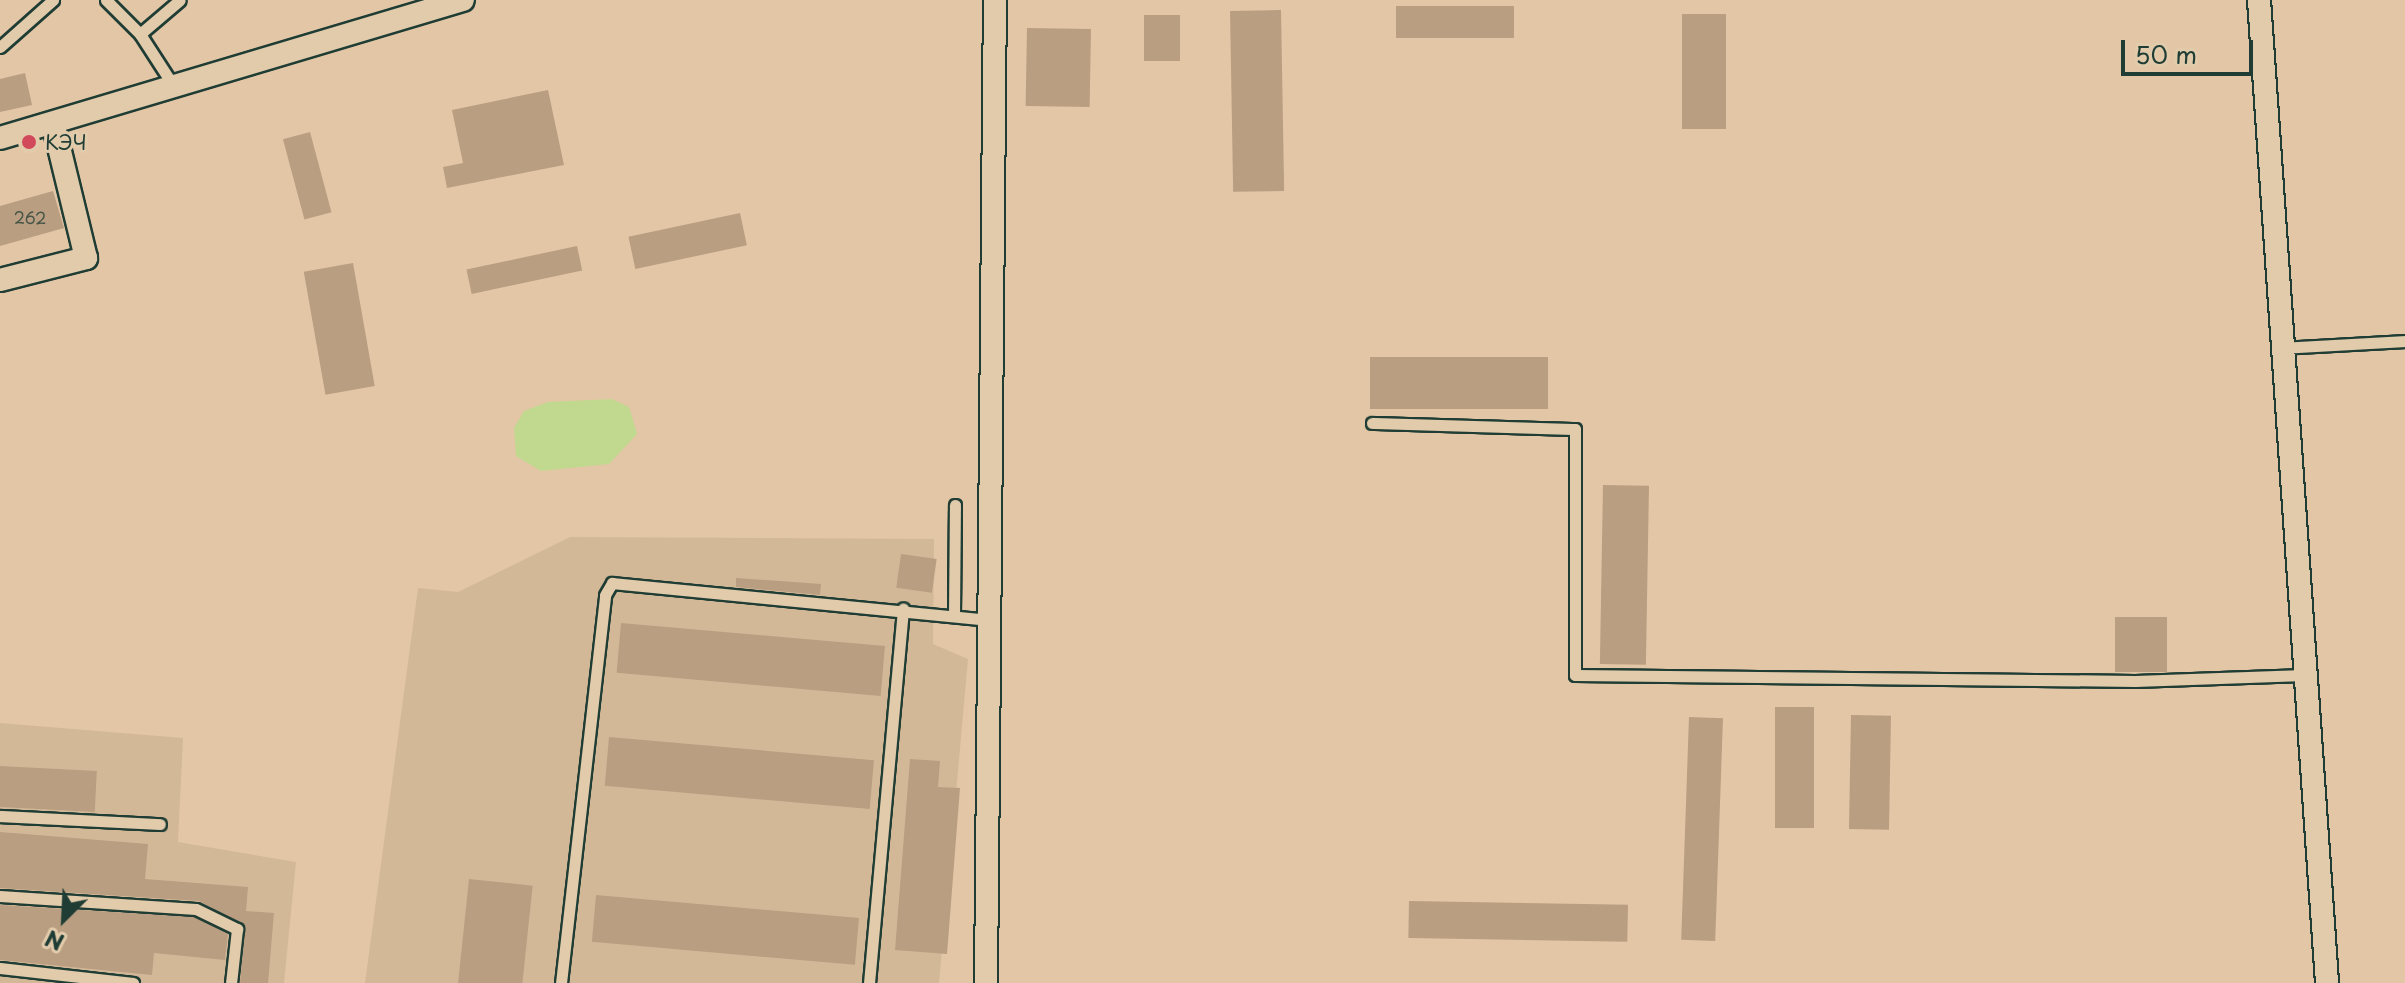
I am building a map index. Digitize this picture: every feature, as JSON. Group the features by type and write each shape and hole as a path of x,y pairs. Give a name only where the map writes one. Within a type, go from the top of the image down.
{"street":[{"path":"0,138 463,0"},
{"path":"986,983 995,0"},
{"path":"2259,0 2280,348 2327,983"},
{"path":"0,280 86,258 53,123"}],"lane":[{"path":"0,47 53,0"},
{"path":"106,0 140,34 173,85"},
{"path":"140,34 180,0"},
{"path":"2280,348 2405,341"},
{"path":"1372,423 1575,429 1575,675 2135,681 2304,675"},
{"path":"954,615 955,505"},
{"path":"561,983 605,595 612,583 903,609 989,620"},
{"path":"869,983 903,609"},
{"path":"0,816 160,824"},
{"path":"0,896 196,909 237,929 231,983"},
{"path":"0,968 133,983"}],"shaded area":[{"path":"570,537 934,539 933,644 968,659 939,983 365,983 418,588 458,592"},
{"path":"0,723 183,738 178,842 296,862 284,983 0,983"}],"green space":[{"path":"612,399 629,407 637,434 609,464 541,471 516,456 514,428 524,411 548,402"}],"building":[{"path":"1396,6 1514,6 1514,38 1396,38"},
{"path":"1281,10 1284,191 1233,192 1230,11"},
{"path":"1682,14 1726,14 1726,129 1682,129"},
{"path":"1144,15 1180,15 1180,61 1144,61"},
{"path":"1027,28 1091,29 1090,107 1026,106"},
{"path":"25,73 32,105 0,112 0,79"},
{"path":"548,90 564,165 447,188 443,167 463,163 452,110"},
{"path":"310,132 331,212 304,219 283,139"},
{"path":"53,191 64,228 0,246 0,206"},
{"path":"740,213 747,245 635,269 628,237"},
{"path":"577,246 582,270 472,294 466,269"},
{"path":"353,263 375,386 325,395 304,272"},
{"path":"1370,357 1548,357 1548,409 1370,409"},
{"path":"1603,485 1649,486 1646,665 1600,664"},
{"path":"901,554 937,559 932,593 896,588"},
{"path":"736,578 821,584 820,595 736,587"},
{"path":"2115,617 2167,617 2167,672 2115,672"},
{"path":"621,623 885,646 881,696 617,673"},
{"path":"1775,707 1814,707 1814,828 1775,828"},
{"path":"1851,715 1891,716 1889,830 1849,829"},
{"path":"1689,717 1723,718 1715,941 1681,940"},
{"path":"609,737 874,760 870,809 605,786"},
{"path":"910,759 940,761 938,787 960,788 947,954 895,950"},
{"path":"0,766 97,771 95,812 0,807"},
{"path":"0,832 148,844 145,879 248,887 246,911 274,913 268,983 240,983 245,926 199,901 0,888"},
{"path":"469,879 533,886 522,983 458,983"},
{"path":"596,895 859,918 855,965 592,942"},
{"path":"1409,901 1628,905 1627,942 1408,938"},
{"path":"0,905 194,917 228,934 225,960 154,953 152,975 0,960"}],"place":[{"name":"КЭЧ","path":"29,142"}]}
